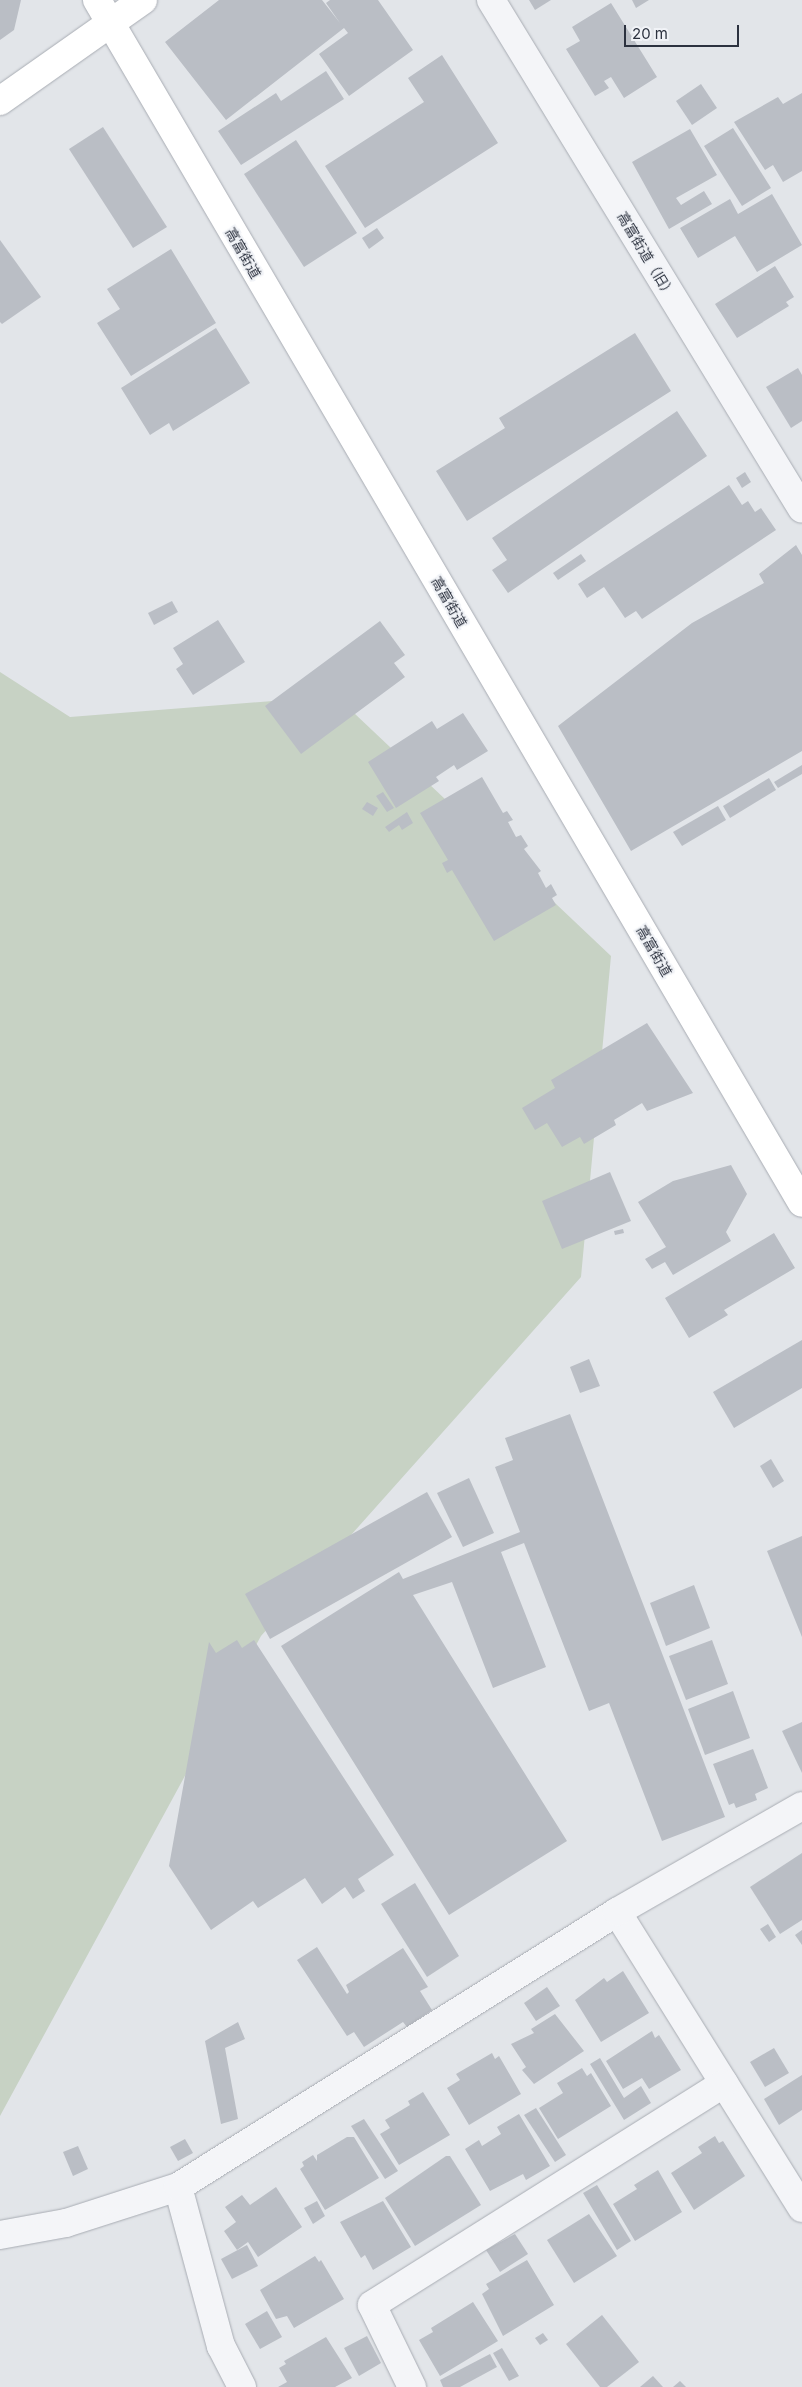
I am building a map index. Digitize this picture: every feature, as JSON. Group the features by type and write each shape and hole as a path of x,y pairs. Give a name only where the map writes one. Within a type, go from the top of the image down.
{"street":[{"path":"0,102 102,11 142,0"},
{"name":"高富街道（旧）","path":"491,0 802,509"},
{"name":"高富街道","path":"102,11 802,1202"},
{"path":"0,2235 66,2223 178,2187 617,1912 802,1806"},
{"path":"617,1912 802,2208"},
{"path":"412,2387 372,2306 724,2083"},
{"path":"178,2187 222,2346 242,2387"}],"green space":[{"path":"0,672 70,717 336,696 611,956 581,1277 261,1636 0,2116"}],"building":[{"path":"0,0 21,0 14,30 0,40"},
{"path":"219,0 322,0 340,23 326,3 330,0 378,0 413,50 349,96 319,54 348,33 344,28 226,120 165,42"},
{"path":"529,0 551,0 535,10"},
{"path":"632,0 649,0 636,8"},
{"path":"611,3 657,77 624,98 611,77 604,81 609,88 595,96 566,49 580,41 572,27"},
{"path":"442,55 498,143 365,228 325,166 424,102 408,78"},
{"path":"326,71 344,99 241,165 218,131 276,93 281,101"},
{"path":"701,84 717,108 692,125 676,101"},
{"path":"802,93 802,171 783,182 773,165 765,170 734,122 778,97 783,104"},
{"path":"103,127 167,227 133,248 69,149"},
{"path":"733,128 771,188 742,206 704,146"},
{"path":"690,129 717,175 676,198 681,205 704,191 712,204 669,229 632,162"},
{"path":"296,140 357,233 304,267 244,174"},
{"path":"772,194 802,245 757,272 735,236 698,258 680,228 730,199 738,214"},
{"path":"377,228 384,238 369,249 362,238"},
{"path":"0,240 41,297 2,324 0,322"},
{"path":"171,249 216,323 131,376 97,323 120,309 107,289"},
{"path":"775,266 794,297 786,302 789,306 737,338 715,304"},
{"path":"216,328 250,383 173,431 169,423 150,435 121,388"},
{"path":"635,333 671,391 467,521 436,471 505,428 499,418"},
{"path":"798,368 802,375 802,421 791,428 766,387"},
{"path":"677,411 707,456 508,593 492,570 507,560 492,538"},
{"path":"745,472 751,482 742,488 736,478"},
{"path":"729,485 742,505 748,501 755,512 761,508 776,530 642,619 636,611 625,618 604,587 587,598 578,584"},
{"path":"796,545 802,555 802,751 631,851 558,726 692,623 764,583 759,574"},
{"path":"581,554 586,561 558,580 553,573"},
{"path":"172,601 178,612 154,625 148,613"},
{"path":"218,620 245,662 193,695 176,669 183,664 173,648"},
{"path":"380,621 405,655 394,663 405,677 301,754 265,706"},
{"path":"463,713 488,751 457,770 454,765 436,777 439,781 396,808 368,762 432,721 437,729"},
{"path":"802,765 802,774 778,788 774,782"},
{"path":"482,777 503,813 507,811 513,820 508,822 516,837 521,835 528,846 524,849 541,871 538,873 546,888 551,884 557,895 552,898 556,905 494,941 452,870 447,873 442,863 448,860 420,813"},
{"path":"769,778 776,790 730,818 723,806"},
{"path":"383,792 394,808 387,812 376,796"},
{"path":"367,802 378,808 373,816 362,809"},
{"path":"718,806 726,820 682,846 673,832"},
{"path":"407,812 413,823 402,830 399,825 389,832 385,827"},
{"path":"647,1023 693,1093 647,1111 642,1103 614,1120 616,1125 584,1144 580,1137 562,1147 547,1123 535,1130 522,1108 555,1088 551,1080"},
{"path":"731,1165 747,1194 726,1232 731,1241 673,1275 665,1262 652,1269 645,1259 666,1247 638,1202 673,1181"},
{"path":"610,1172 631,1221 562,1249 542,1201"},
{"path":"623,1229 624,1233 615,1235 614,1231"},
{"path":"774,1233 795,1268 724,1310 728,1315 689,1338 665,1298"},
{"path":"802,1340 802,1388 734,1428 713,1392"},
{"path":"589,1359 600,1386 580,1393 570,1367"},
{"path":"570,1414 725,1817 662,1841 609,1703 589,1711 524,1543 501,1552 546,1667 493,1688 452,1582 413,1595 567,1841 449,1915 281,1646 399,1572 403,1579 520,1532 495,1467 513,1460 505,1438"},
{"path":"771,1459 784,1481 773,1488 760,1466"},
{"path":"469,1478 494,1533 463,1547 437,1493"},
{"path":"427,1492 452,1537 270,1639 245,1594"},
{"path":"802,1536 802,1637 767,1551"},
{"path":"694,1585 710,1628 666,1646 650,1603"},
{"path":"237,1640 242,1648 254,1640 394,1855 358,1879 365,1891 353,1899 345,1887 322,1904 305,1878 258,1908 253,1901 211,1930 169,1866 209,1642 216,1653"},
{"path":"712,1640 728,1684 686,1700 669,1656"},
{"path":"733,1691 750,1738 705,1755 688,1709"},
{"path":"802,1722 802,1773 782,1731"},
{"path":"753,1749 768,1788 755,1794 757,1800 736,1808 734,1803 729,1805 713,1764"},
{"path":"802,1853 802,1920 780,1934 750,1887"},
{"path":"415,1883 459,1956 427,1977 381,1904"},
{"path":"768,1924 776,1937 769,1942 760,1929"},
{"path":"802,1930 802,1945 795,1935"},
{"path":"317,1947 347,1994 349,1992 346,1985 403,1948 428,1987 420,1991 432,2010 407,2027 403,2022 364,2047 354,2032 347,2036 297,1960"},
{"path":"623,1971 649,2013 601,2042 575,2000 604,1978 607,1982"},
{"path":"547,1987 560,2006 536,2021 524,2003"},
{"path":"555,2014 584,2051 534,2084 522,2070 526,2067 511,2044 534,2033 531,2029"},
{"path":"238,2022 245,2039 225,2048 238,2119 221,2124 205,2041"},
{"path":"652,2031 655,2038 659,2035 681,2070 649,2089 642,2078 623,2089 606,2061"},
{"path":"774,2048 789,2073 765,2087 750,2062"},
{"path":"492,2053 495,2059 499,2056 521,2094 469,2125 447,2088 460,2080 456,2074"},
{"path":"600,2058 624,2098 641,2086 651,2103 624,2120 590,2064"},
{"path":"582,2068 587,2076 591,2073 611,2106 558,2139 539,2108 563,2093 557,2083"},
{"path":"802,2075 802,2110 779,2125 764,2099"},
{"path":"423,2092 450,2135 399,2165 380,2134 390,2128 385,2120 410,2105 408,2101"},
{"path":"536,2108 566,2155 555,2162 524,2115"},
{"path":"519,2114 550,2166 526,2180 523,2174 490,2191 465,2149 479,2140 482,2146 501,2134 497,2127"},
{"path":"364,2119 398,2171 385,2179 351,2126"},
{"path":"715,2136 719,2143 723,2141 745,2176 694,2210 671,2173 702,2153 698,2147"},
{"path":"347,2137 354,2137 379,2178 325,2210 300,2169 304,2166 302,2162 313,2155 317,2161 317,2155"},
{"path":"185,2139 193,2153 178,2161 170,2147"},
{"path":"78,2146 88,2169 73,2176 63,2152"},
{"path":"446,2156 450,2156 481,2205 415,2246 385,2198"},
{"path":"658,2170 682,2212 635,2241 613,2204 637,2189 634,2185"},
{"path":"597,2185 631,2241 617,2250 583,2193"},
{"path":"276,2187 302,2227 258,2257 248,2242 237,2250 224,2231 236,2222 225,2207 242,2195 250,2205"},
{"path":"317,2201 325,2216 313,2224 304,2208"},
{"path":"383,2201 411,2247 373,2270 365,2255 361,2258 340,2222"},
{"path":"589,2214 617,2256 574,2283 547,2240"},
{"path":"515,2234 528,2254 500,2272 486,2250"},
{"path":"247,2245 258,2266 232,2279 221,2259"},
{"path":"315,2256 319,2262 321,2260 344,2299 294,2328 287,2316 276,2319 260,2290"},
{"path":"527,2260 554,2305 503,2336 482,2294 489,2289 486,2284"},
{"path":"473,2302 498,2341 440,2376 419,2340 433,2332 431,2328"},
{"path":"267,2311 282,2337 260,2349 245,2324"},
{"path":"602,2315 639,2362 607,2387 600,2387 566,2344"},
{"path":"543,2333 548,2340 540,2345 535,2338"},
{"path":"367,2336 381,2363 359,2376 344,2348"},
{"path":"326,2337 352,2378 335,2387 278,2387 287,2382 279,2368 286,2364 284,2361"},
{"path":"502,2348 519,2376 509,2381 493,2353"},
{"path":"490,2354 497,2367 460,2387 443,2387 440,2380"},
{"path":"653,2376 663,2387 640,2387"},
{"path":"680,2381 686,2387 673,2387"}]}
